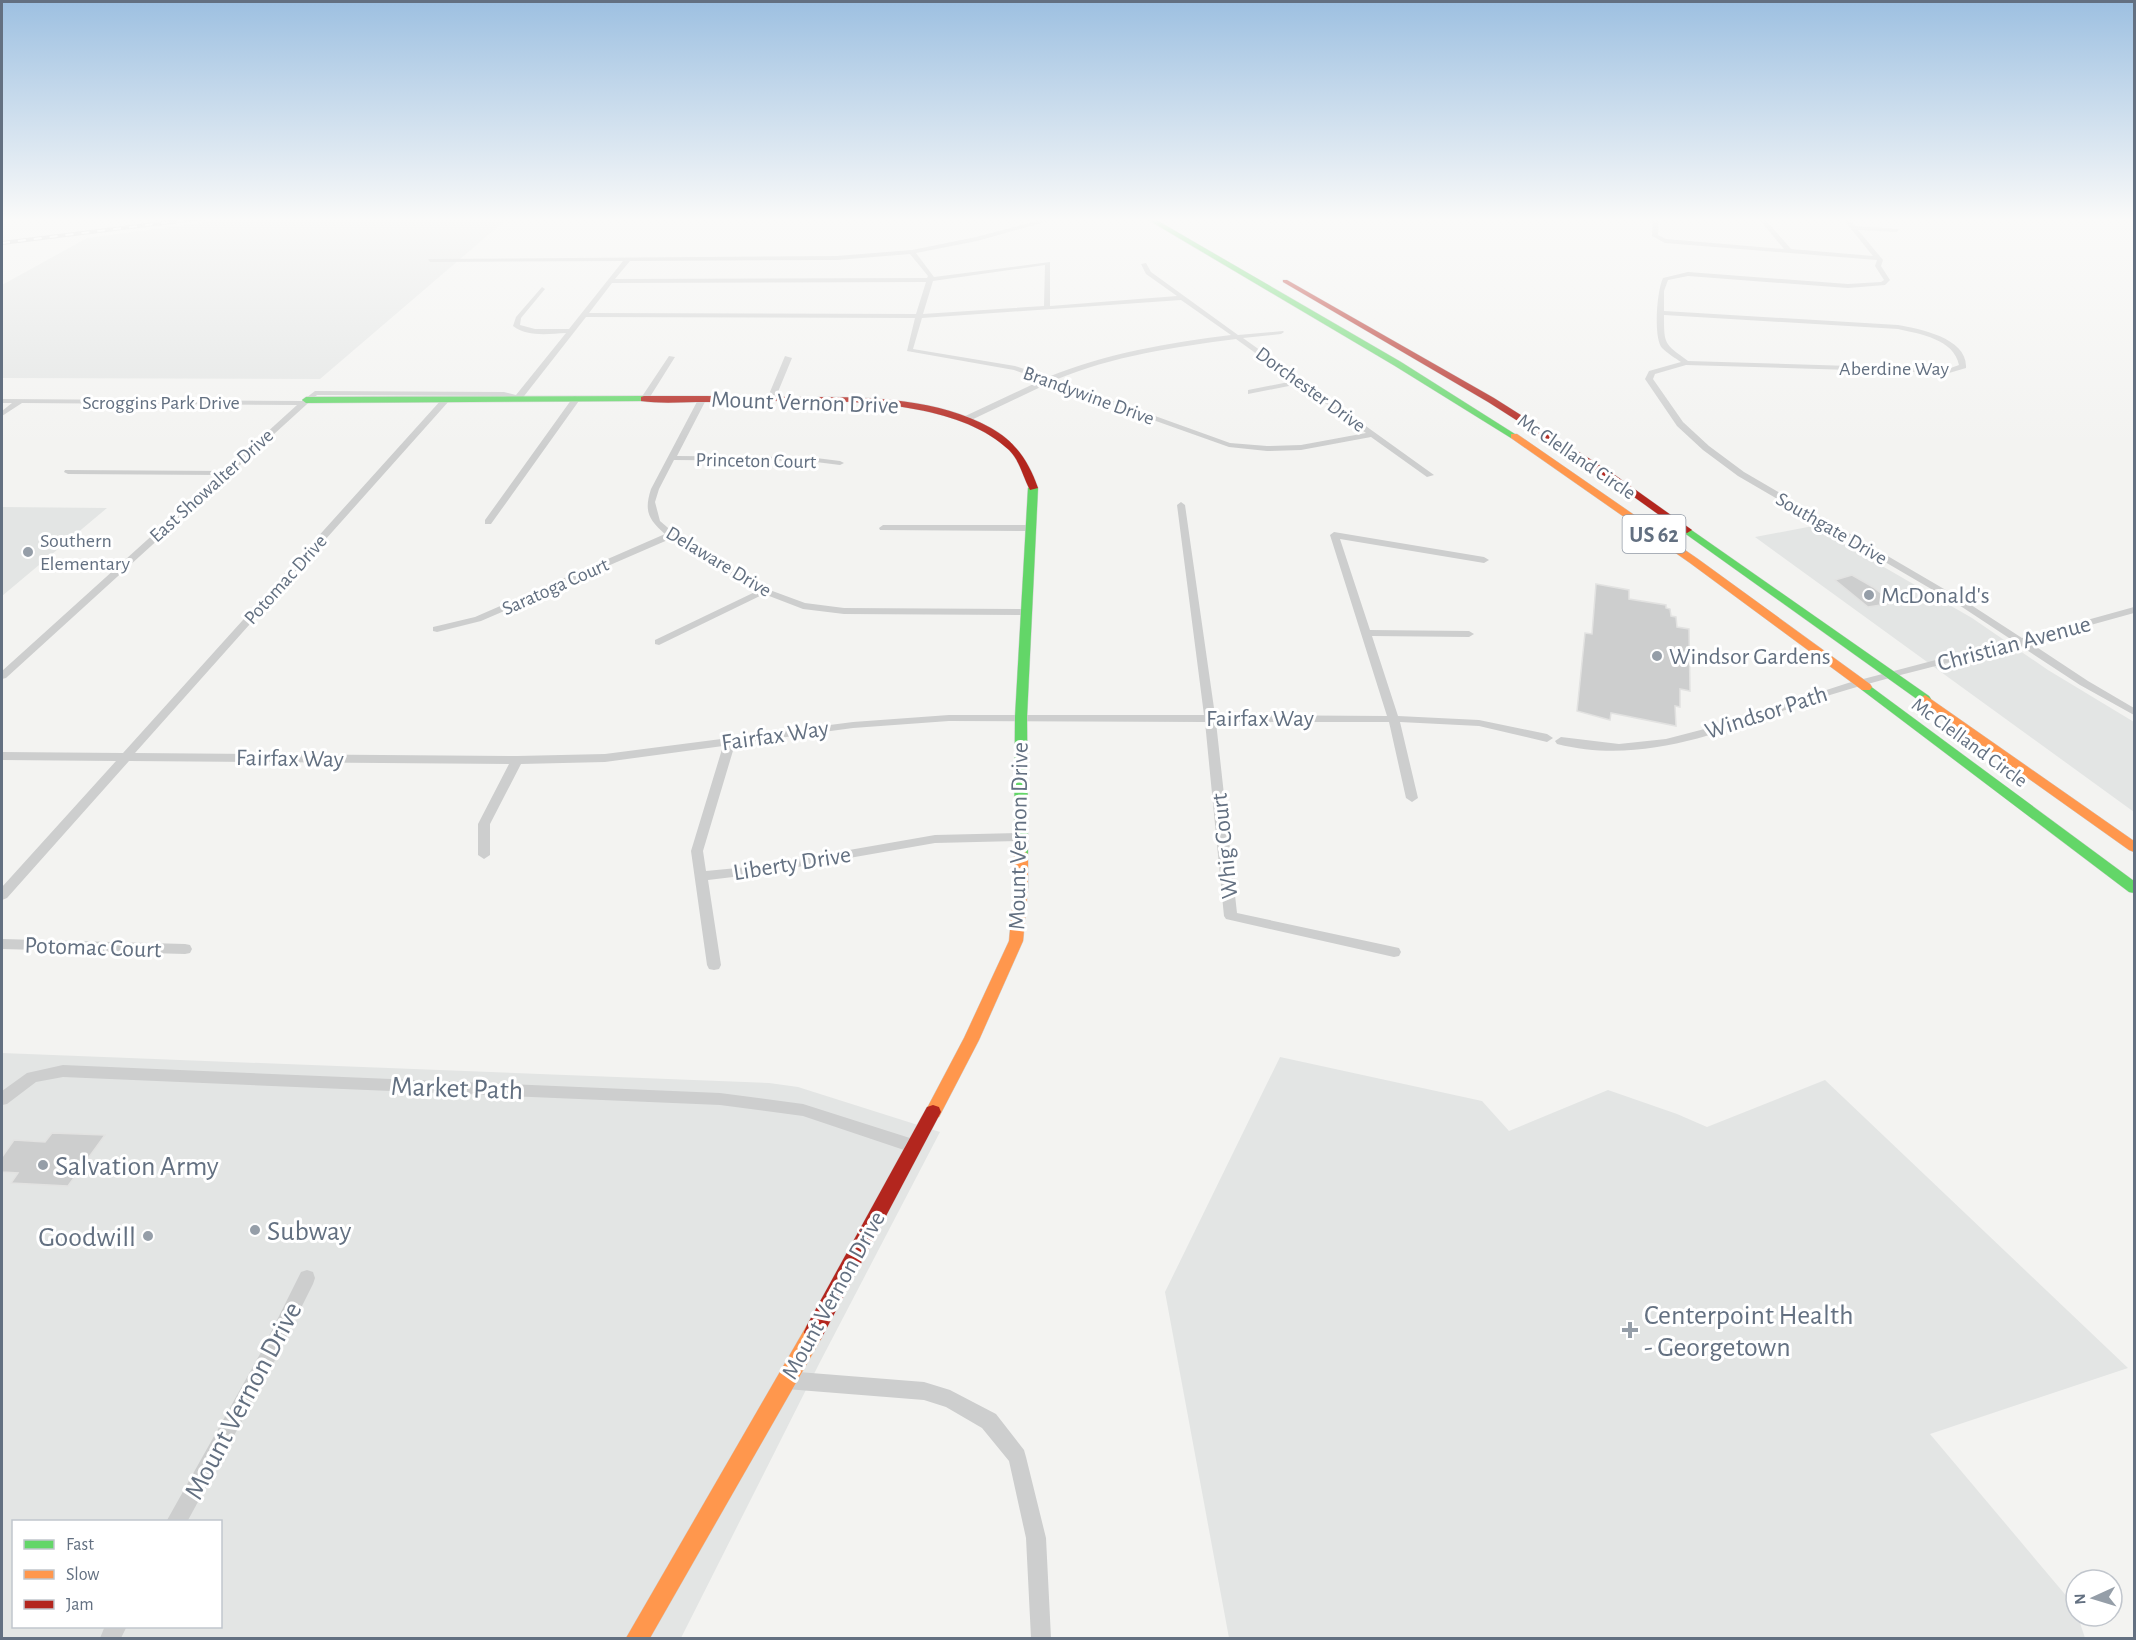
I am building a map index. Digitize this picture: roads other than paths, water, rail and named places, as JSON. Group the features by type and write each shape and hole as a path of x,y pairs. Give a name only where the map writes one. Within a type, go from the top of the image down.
{"main road":[{"name":"Mc Clelland Circle","path":"1277,295 1506,431 1628,515 2134,888"},
{"name":"Mc Clelland Circle","path":"1308,295 1483,395 1570,449 1709,544 2134,847"},
{"name":"Mount Vernon Drive","path":"308,398 445,401 499,401 518,398 873,400 920,407 964,420 989,432 1020,455 1031,474 1033,488 1021,717 1021,886 1016,941 970,1040 845,1278 637,1638"}],"street":[{"path":"538,295 518,318 516,326 520,329 535,331 570,331"},
{"path":"518,398 599,295"},
{"name":"Brandywine Drive","path":"926,295 909,350 995,363 1049,380 1228,445 1263,450 1295,450 1373,434"},
{"path":"1047,295 1047,308"},
{"name":"Dorchester Drive","path":"1177,295 1430,475"},
{"path":"1662,295 1662,342 1686,363"},
{"path":"583,315 921,315 1182,298"},
{"name":"Aberdine Way","path":"1661,313 1898,327 1944,340 1963,361 1963,366 1950,371 1686,363"},
{"path":"964,420 1049,380 1104,360 1237,336 1281,332"},
{"path":"645,398 670,357"},
{"path":"771,399 788,358"},
{"name":"Southgate Drive","path":"1686,363 1660,369 1652,373 1649,379 1680,423 1706,448 1740,474 1965,605 2084,683 2134,712"},
{"path":"1251,392 1300,382"},
{"name":"Mount Vernon Drive","path":"308,398 504,394 518,398"},
{"name":"Scroggins Park Drive","path":"2,401 308,398"},
{"name":"East Showalter Drive","path":"2,676 308,398"},
{"path":"488,522 577,398"},
{"name":"Delaware Drive","path":"704,398 655,489 651,502 656,522 671,535 764,591 803,606 844,611 1026,612"},
{"path":"2,414 20,401"},
{"name":"Potomac Drive","path":"125,757 445,401"},
{"name":"Princeton Court","path":"673,458 808,459 840,463"},
{"path":"68,472 225,473"},
{"path":"1181,505 1210,718"},
{"path":"883,528 1031,528"},
{"name":"Saratoga Court","path":"437,629 478,619 671,535"},
{"path":"1412,798 1394,719 1368,633 1334,535 1484,560"},
{"path":"660,642 764,591"},
{"name":"Christian Avenue","path":"1893,675 2023,643 2134,610"},
{"path":"1368,633 1469,634"},
{"name":"Windsor Path","path":"1561,741 1609,748 1638,747 1701,734 1807,697 1893,675"},
{"name":"Fairfax Way","path":"2,756 517,760 605,758 853,724 950,718 1021,717 1394,719 1479,723 1547,738"},
{"name":"Whig Court","path":"1210,718 1231,916 1394,952"},
{"name":"Liberty Drive","path":"730,741 697,850 702,876 758,870 935,839 1021,837"},
{"path":"2,895 125,757"},
{"path":"484,855 484,824 517,760"},
{"path":"702,876 714,965"},
{"name":"Potomac Court","path":"2,944 185,949"},
{"name":"Market Path","path":"2,1099 32,1077 63,1071 720,1099 803,1110 913,1146"},
{"name":"Mount Vernon Drive","path":"177,1520 266,1360 307,1278"},
{"path":"786,1380 924,1391 950,1399 989,1421 1017,1457 1036,1538 1041,1638"}],"place":[{"name":"Southern Elementary","path":"28,552"},
{"name":"McDonald's","path":"1869,595"},
{"name":"Windsor Gardens","path":"1657,656"},
{"name":"Salvation Army","path":"43,1165"},
{"name":"Subway","path":"255,1230"},
{"name":"Goodwill","path":"148,1236"},
{"name":"Centerpoint Health - Georgetown","path":"1630,1330"}]}
